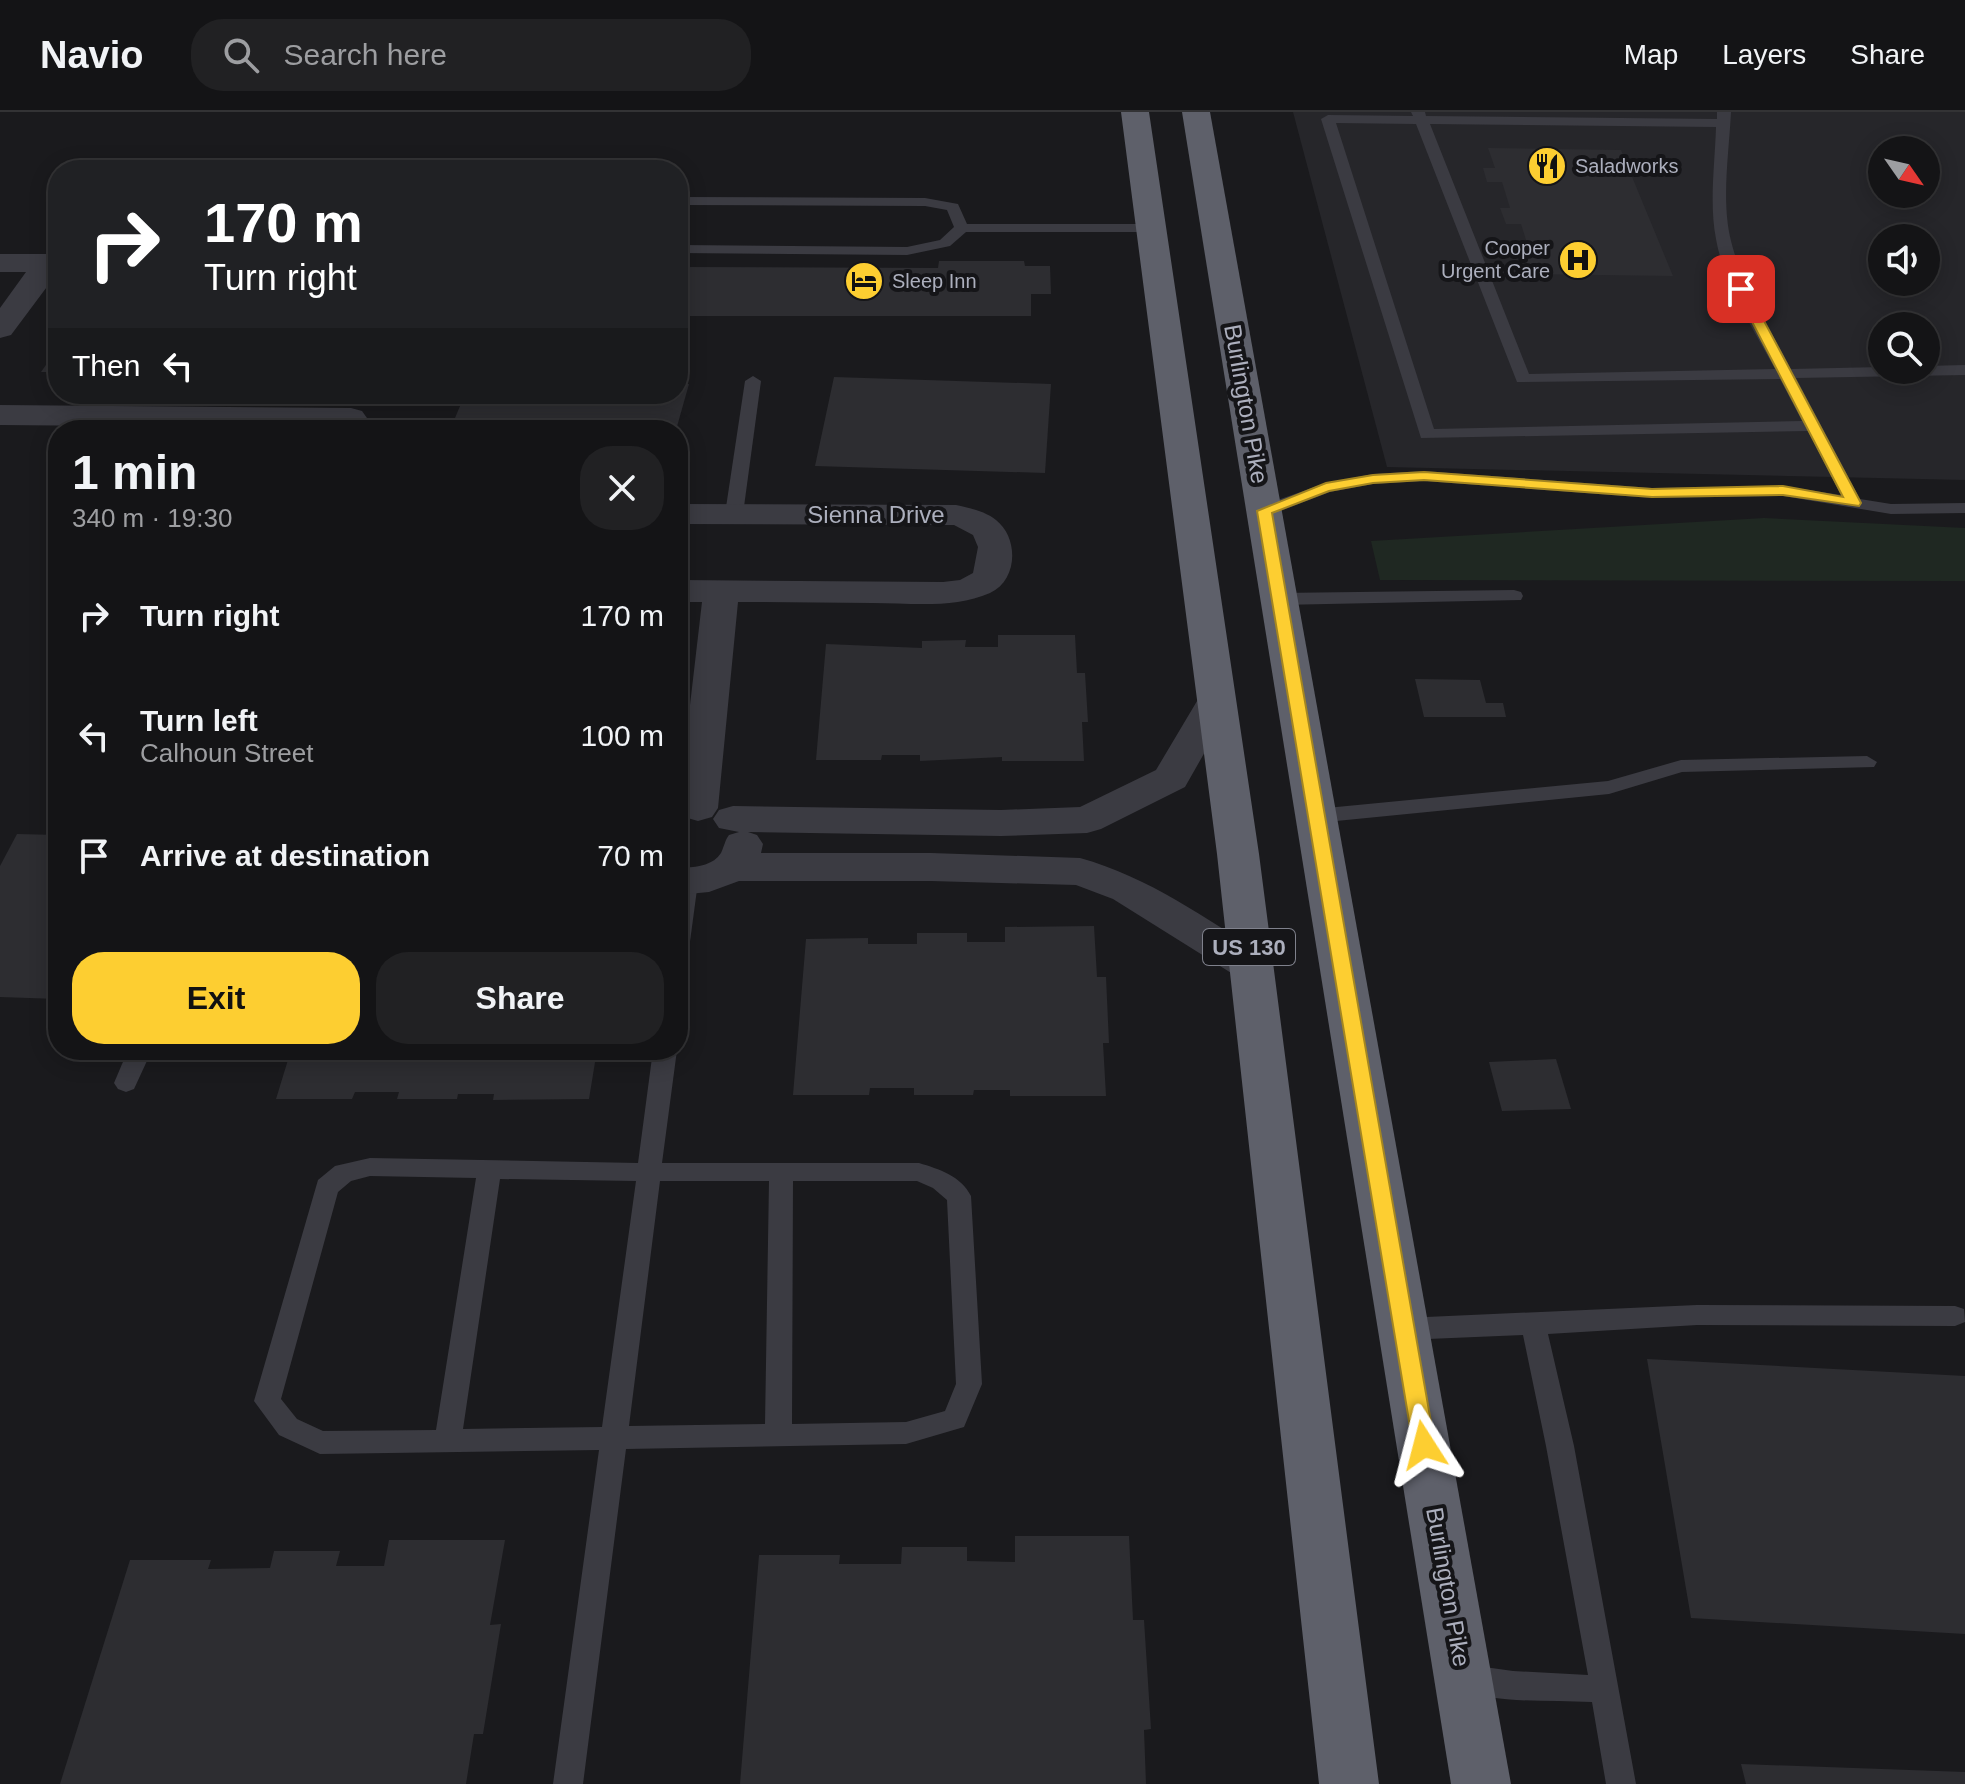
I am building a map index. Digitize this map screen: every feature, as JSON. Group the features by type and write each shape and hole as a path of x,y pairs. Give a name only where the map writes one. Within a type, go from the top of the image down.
{"highway":[{"name":"US 130","path":"1135,112 1251,966 1349,1784"},
{"name":"Burlington Pike","path":"1196,112 1481,1784"}],"street":[{"path":"0,263 48,263"},
{"path":"0,329 48,269"},
{"path":"0,415 353,414"},
{"name":"Sienna Drive","path":"688,514 956,515 976,521 991,532 996,548 993,566 985,580 965,589 943,593 688,591"},
{"path":"703,813 721,591"},
{"path":"703,813 969,823 1087,820 1171,778 1216,699"},
{"path":"703,813 744,834 743,851 731,867"},
{"path":"688,880 711,877 731,867 931,867 1080,872 1127,889 1251,966"}],"lane":[{"path":"1813,426 1427,434 1327,115 1723,117 1720,196 1723,240 1741,289 1854,503"},
{"path":"1420,116 1523,379 1784,371 1965,370"},
{"path":"688,201 925,202 953,207 962,228"},
{"path":"688,249 907,251 945,243 962,228 1151,228"},
{"path":"734,514 753,381"},
{"path":"1264,511 1304,494 1337,485 1424,476 1652,493 1783,491 1891,509 1965,508"},
{"path":"1279,599 1514,596"},
{"path":"1316,816 1609,787 1681,766 1867,762"},
{"path":"126,1083 136,1060"},
{"path":"568,1784 664,1060"},
{"path":"370,1167 648,1172 919,1172 942,1181 959,1196 969,1384 955,1419 906,1433 320,1443 288,1427 267,1401 327,1187 344,1173 370,1167"},
{"path":"448,1440 489,1170"},
{"path":"778,1435 781,1172"},
{"path":"1404,1329 1697,1315 1955,1316"},
{"path":"1533,1324 1560,1446 1621,1784"},
{"path":"1463,1678 1513,1685 1605,1689"}],"shaded area":[{"path":"1293,112 1965,112 1965,480 1387,467"},
{"path":"1764,518 1965,528 1965,581 1380,580 1371,541"}],"building":[{"path":"1488,148 1621,150 1673,276 1524,274 1518,256 1531,256 1521,224 1506,224 1500,208 1510,208 1502,182 1487,182 1483,168 1495,168"},
{"name":"Sleep Inn","path":"939,261 1024,261 1025,266 1050,266 1051,294 1031,294 1031,316 688,316 688,267 938,268"},
{"path":"834,377 1051,384 1045,473 815,466"},
{"path":"461,404 683,404 679,420 454,420"},
{"path":"998,635 1075,635 1077,673 1085,673 1088,722 1082,722 1084,761 1002,761 1002,757 920,761 920,755 882,755 881,760 816,760 826,644 922,648 922,641 966,640 965,647 998,647"},
{"path":"1415,679 1480,680 1486,703 1503,703 1506,717 1424,717"},
{"path":"17,834 48,835 48,999 0,997 0,866"},
{"path":"1094,926 1097,977 1106,977 1109,1043 1103,1043 1106,1096 1010,1096 1010,1090 974,1090 973,1095 914,1095 914,1088 870,1088 869,1095 793,1095 806,939 868,938 868,944 917,944 917,933 967,933 967,942 1005,942 1005,927"},
{"path":"1556,1059 1571,1109 1502,1111 1489,1062"},
{"path":"288,1060 595,1060 589,1099 493,1100 494,1094 458,1094 457,1099 397,1099 399,1092 355,1092 352,1099 276,1099"},
{"path":"1647,1359 1965,1376 1965,1634 1691,1618"},
{"path":"1015,1536 1129,1536 1133,1620 1144,1620 1151,1729 1144,1730 1146,1784 740,1784 759,1555 840,1555 839,1564 901,1564 902,1547 967,1547 967,1561 1015,1562"},
{"path":"389,1540 505,1540 490,1625 501,1624 483,1734 474,1734 466,1784 60,1784 130,1560 211,1560 208,1569 270,1568 274,1551 340,1551 336,1566 384,1566"},
{"path":"1741,1764 1965,1772 1965,1784 1746,1784"}],"place":[{"name":"Saladworks","path":"1547,166"},
{"name":"Cooper Urgent Care","path":"1578,260"},
{"name":"Sleep Inn","path":"864,281"}],"route":[{"path":"1424,1445 1264,511 1326,488 1373,479 1424,476 1652,493 1783,491 1854,503 1741,289"}]}
